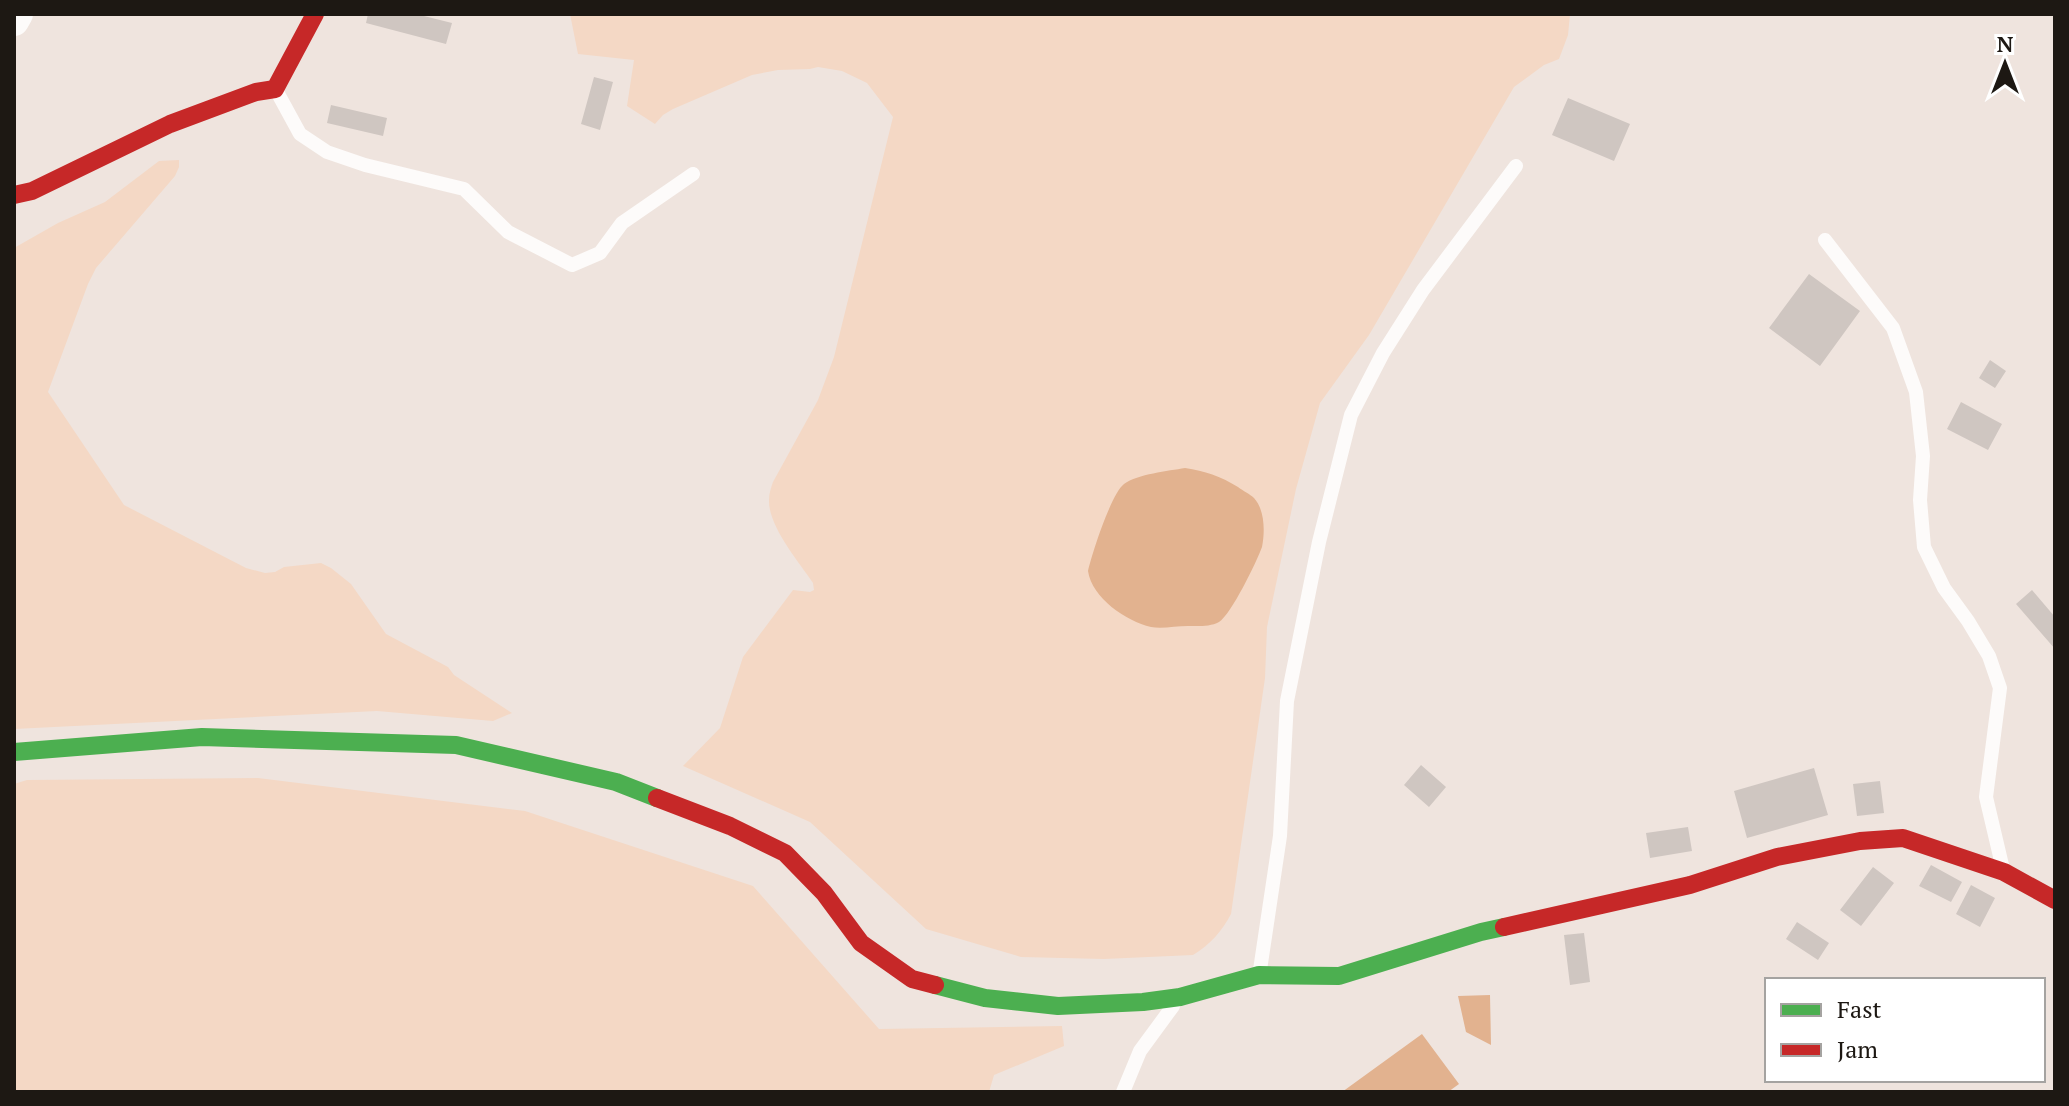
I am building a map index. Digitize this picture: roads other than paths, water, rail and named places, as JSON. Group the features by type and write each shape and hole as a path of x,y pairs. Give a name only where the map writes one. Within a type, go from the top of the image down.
{"street":[{"path":"14,21 18,14"},
{"path":"14,195 32,191 170,124 256,92 275,89 315,14"},
{"path":"14,752 202,737 456,745 616,782 730,826 785,853 824,893 861,943 912,979 985,998 1058,1006 1180,997 1259,975 1339,976 1481,932 1690,885 1777,857 1860,841 1903,838 2004,872 2055,900"}],"lane":[{"path":"275,89 300,134 327,152 365,165 464,189 508,232 572,265 600,253 622,223 693,174"},
{"path":"1259,975 1280,836 1287,701 1319,542 1351,415 1383,353 1423,290 1516,166"},
{"path":"1825,240 1893,328 1916,392 1923,456 1920,500 1924,547 1944,588 1989,656 2000,688 1986,797 2004,872"},
{"path":"1123,1092 1140,1051 1180,997"}]}
